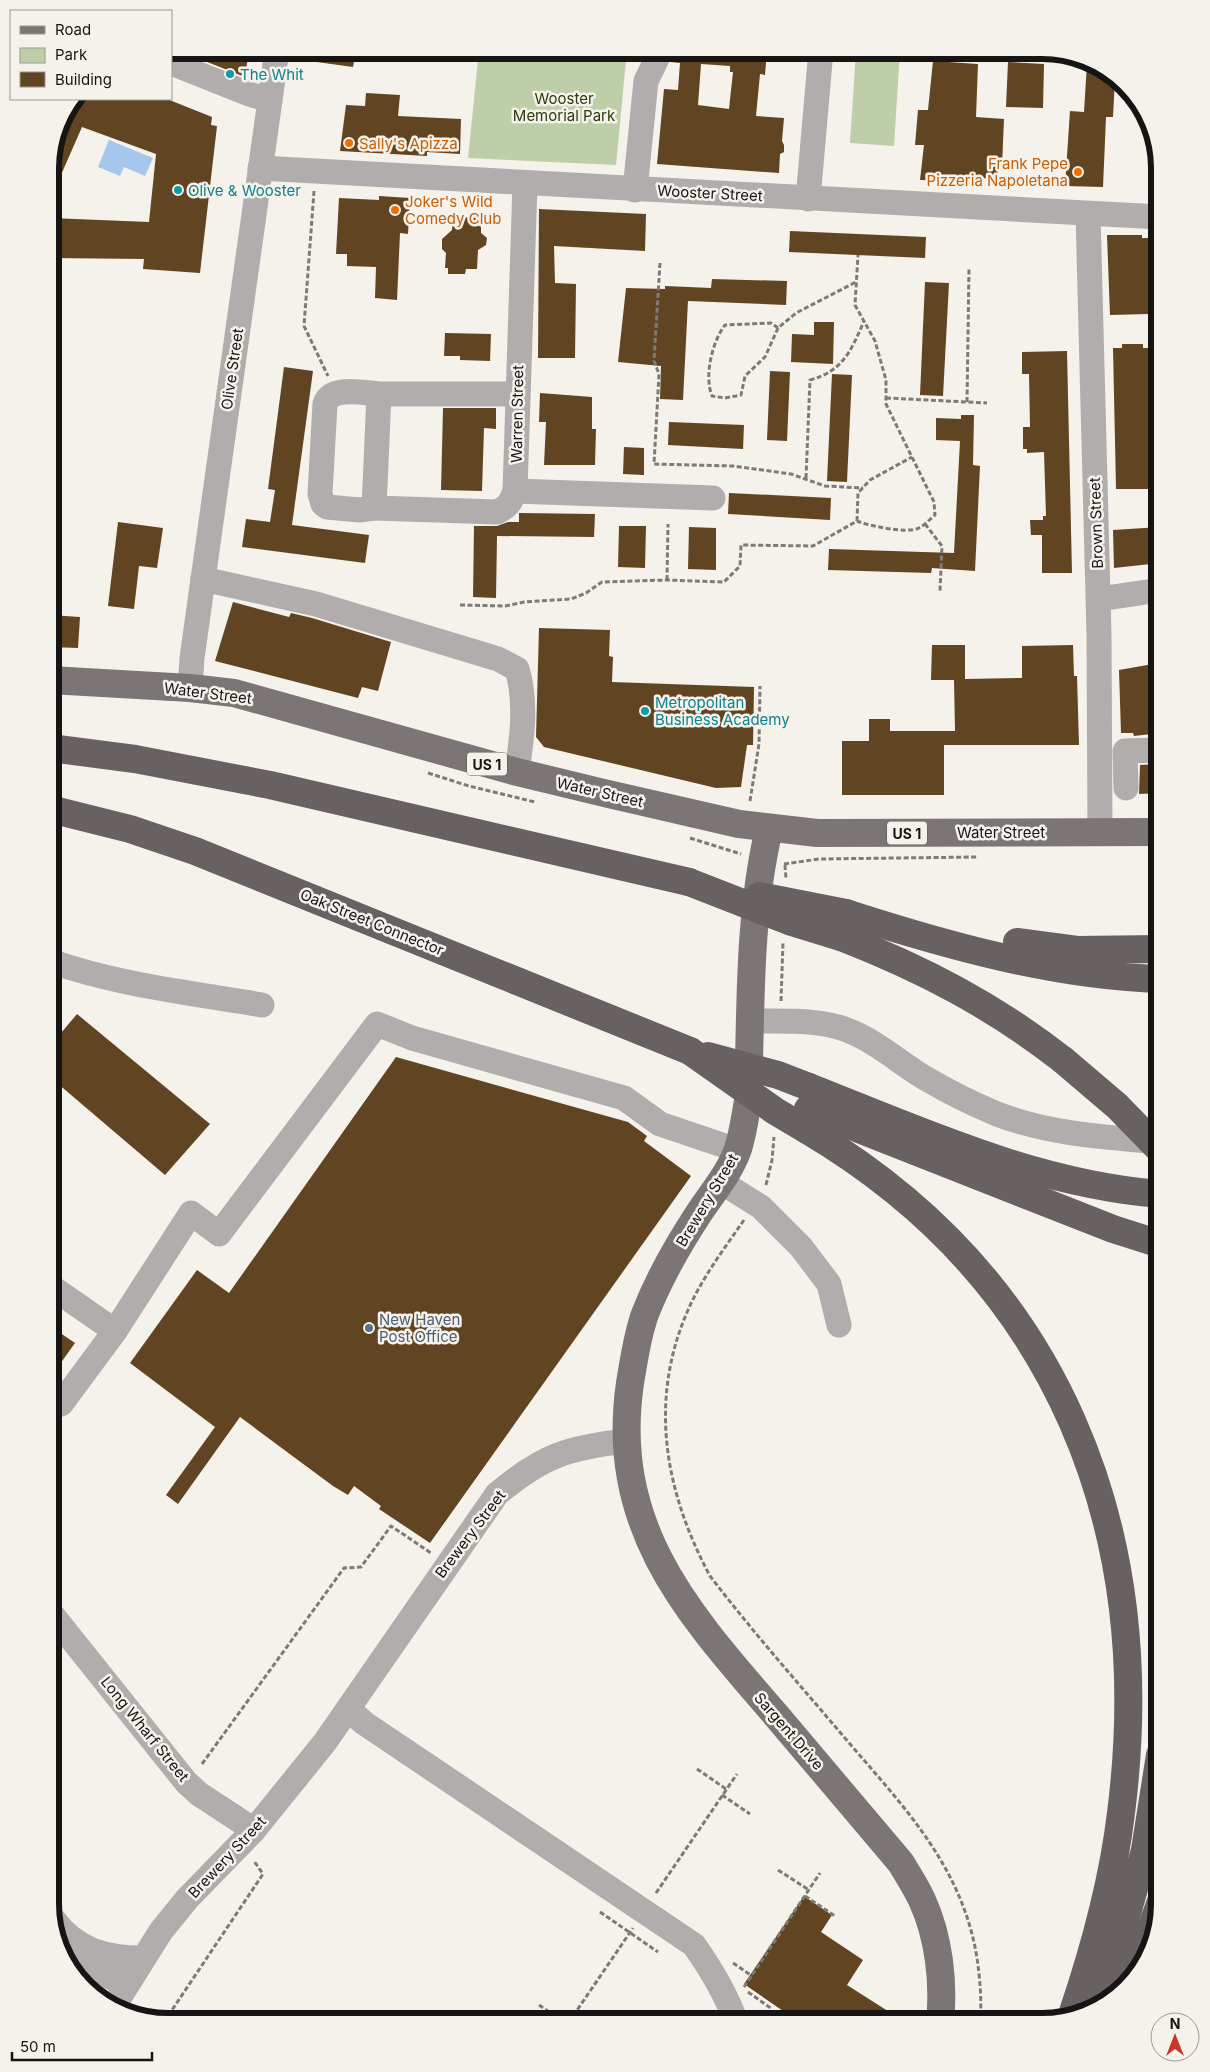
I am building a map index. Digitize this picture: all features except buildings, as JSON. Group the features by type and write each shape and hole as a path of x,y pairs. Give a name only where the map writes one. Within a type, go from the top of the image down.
{"highway":[{"path":"59,749 143,760 270,785 689,882 789,921 909,933 1067,970 1101,976 1151,979"},
{"name":"Oak Street Connector","path":"59,812 130,829 195,851 690,1050"},
{"path":"844,925 910,918 984,936 1048,947 1109,951 1151,949"},
{"path":"844,925 1003,1016 1063,1060 1117,1106 1151,1141"},
{"path":"690,1050 775,1111 808,1108 950,1143 1026,1170 1103,1187 1151,1193"},
{"path":"690,1050 778,1075 872,1172 928,1218 998,1294 1023,1328 1056,1385 1086,1453 1098,1489 1115,1558 1122,1604 1127,1666 1127,1748 1117,1840 1090,1958 1074,2008"},
{"path":"808,1108 1112,1229 1151,1241"},
{"path":"1107,1992 1114,1959 1145,1850 1151,1812"}],"main road":[{"name":"Water Street","path":"59,681 190,688 234,693 517,772 708,817 769,829 817,833 1151,832"},
{"name":"Brewery Street","path":"626,1440 627,1404 634,1358 645,1316 667,1266 721,1182 738,1150 748,1101 756,902 762,859 769,829"},
{"name":"Sargent Drive","path":"626,1440 630,1480 649,1538 665,1573 696,1620 901,1862 922,1900 934,1935 942,1981 940,2013"}],"street":[{"name":"Olive Street","path":"190,688 192,658 276,59"},
{"path":"636,190 646,81 657,59"},
{"path":"808,198 820,59"},
{"path":"172,63 249,94 270,100"},
{"name":"Wooster Street","path":"260,168 525,184 1151,217"},
{"name":"Warren Street","path":"515,491 525,184"},
{"name":"Brown Street","path":"1088,214 1098,599 1100,832"},
{"path":"517,394 379,394 336,392 327,397 325,404 321,499 323,504 332,508 359,510 374,508 497,512 505,508 515,491 713,498"},
{"path":"374,508 379,394"},
{"path":"203,579 316,604 373,620 498,659 517,669 523,687 522,737 517,772"},
{"path":"1098,599 1151,591"},
{"path":"1100,751 1151,750"},
{"path":"1125,751 1126,788"},
{"path":"59,964 72,969 161,988 262,1005"},
{"path":"751,1021 831,1025 863,1037 926,1078 996,1113 1035,1126 1080,1135 1151,1141"},
{"path":"59,1405 115,1331 191,1213 219,1234 377,1024 412,1038 624,1098 660,1124 738,1150"},
{"path":"721,1182 755,1204 801,1247 829,1284 839,1324"},
{"path":"59,1292 115,1331"},
{"name":"Brewery Street","path":"118,2001 143,1958 187,1899 254,1830 303,1770 348,1709 497,1494 521,1474 563,1451 592,1444 626,1440"},
{"name":"Long Wharf Street","path":"59,1623 186,1782 199,1794 254,1830"},
{"path":"348,1709 364,1723 694,1945 736,2005"},
{"path":"62,1928 81,1947 103,1956 143,1958"},
{"path":"69,1949 95,1970 128,1985"}],"path":[{"path":"314,191 304,326 336,392"},
{"path":"857,521 870,527 918,529 935,515 934,502 886,404 884,372 875,341 855,305 858,255"},
{"path":"660,263 654,361 659,374 654,464 732,466 791,474 825,486 863,488"},
{"path":"966,402 969,268"},
{"path":"778,328 771,323 725,324 718,334 711,365 708,386 712,396 725,398 741,395 745,376 765,357 778,328 796,313 856,282"},
{"path":"806,478 810,380 824,376 838,368 849,354 864,321"},
{"path":"886,398 987,403"},
{"path":"857,521 858,493 870,480 912,457"},
{"path":"460,605 505,606 524,602 571,599 586,593 602,582 667,580 724,582 740,566 741,545 813,546 857,521"},
{"path":"667,580 668,524"},
{"path":"925,524 942,546 940,591"},
{"path":"750,801 759,744 760,686"},
{"path":"786,889 785,864 794,861 819,859 978,858"},
{"path":"780,1021 783,939"},
{"path":"774,1133 768,1180 755,1204 719,1256 688,1310 671,1367 666,1398 666,1439 670,1475 678,1506 696,1551 710,1576 907,1812 941,1857 956,1886 974,1944 980,1976 980,2013"},
{"path":"202,1764 344,1568 360,1567 391,1526 431,1553"},
{"path":"698,1769 726,1789"},
{"path":"722,1795 750,1814"},
{"path":"170,2013 263,1874 252,1858"},
{"path":"778,1870 809,1890"},
{"path":"772,2009 736,2005 752,1976 820,1873"},
{"path":"805,1896 835,1916"},
{"path":"600,1912 658,1952"},
{"path":"729,1961 752,1976"},
{"path":"539,2005 551,2013"}],"green space":[{"name":"Wooster Memorial Park","path":"478,59 626,59 616,165 468,158"},
{"path":"855,59 899,59 894,146 850,143"}],"water":[{"path":"109,140 153,158 145,176 124,167 120,176 98,167"}],"place":[{"name":"The Whit","path":"230,74"},
{"name":"Sally's Apizza","path":"349,143"},
{"name":"Frank Pepe Pizzeria Napoletana","path":"1078,172"},
{"name":"Olive & Wooster","path":"178,190"},
{"name":"Joker's Wild Comedy Club","path":"395,210"},
{"name":"Metropolitan Business Academy","path":"645,711"},
{"name":"New Haven Post Office","path":"369,1328"}]}
